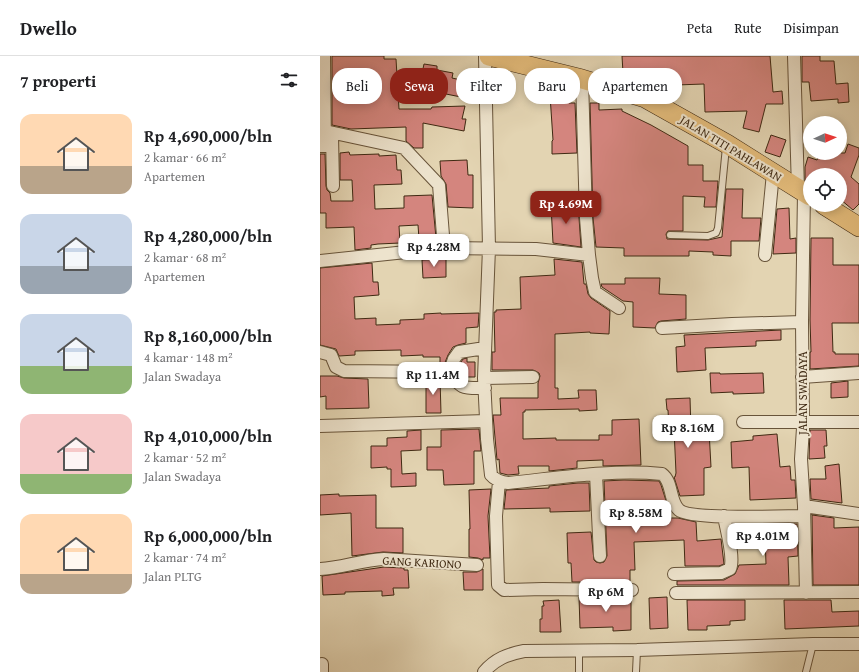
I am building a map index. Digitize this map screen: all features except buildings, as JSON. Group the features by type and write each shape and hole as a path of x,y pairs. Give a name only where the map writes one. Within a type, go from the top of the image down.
{"main road":[{"name":"JALAN TITI PAHLAWAN","path":"489,56 582,79 646,98 726,144 803,192"},
{"path":"836,212 859,226"}],"street":[{"path":"324,56 333,186"},
{"path":"485,56 489,248 484,383 490,470 494,478 508,483 596,474 638,472 662,474 667,480 674,503 680,511 688,514 724,516 804,511 859,514"},
{"name":"JALAN SWADAYA","path":"794,56 803,179"},
{"path":"582,79 586,218 589,255 595,292 618,308"},
{"path":"323,146 329,133"},
{"path":"329,133 404,148 439,185 444,248"},
{"path":"765,255 773,173"},
{"name":"JALAN SWADAYA","path":"804,212 802,322 803,422 801,460 806,593"},
{"path":"320,261 444,248 536,249 589,255"},
{"path":"662,328 802,322"},
{"path":"449,374 454,359 459,352 485,348"},
{"path":"320,352 331,355 336,367 339,370 434,371 449,374 463,386 470,388 484,383 533,377"},
{"path":"802,376 859,373"},
{"path":"320,426 486,420"},
{"path":"743,422 859,422"},
{"path":"596,474 600,556"},
{"path":"499,481 496,516 498,585 501,588 504,590 632,590"},
{"path":"674,574 721,573 730,569 730,553 724,516"},
{"name":"GANG KARIONO","path":"320,569 340,567 374,559 477,565"},
{"path":"676,593 859,592"},
{"path":"484,672 497,660 509,654 524,651 637,650 813,644 859,644"}],"lane":[{"path":"670,236 708,236 716,233 718,228 726,144"},
{"path":"806,672 813,644"},
{"path":"636,672 637,650"},
{"path":"579,651 579,672"}]}
